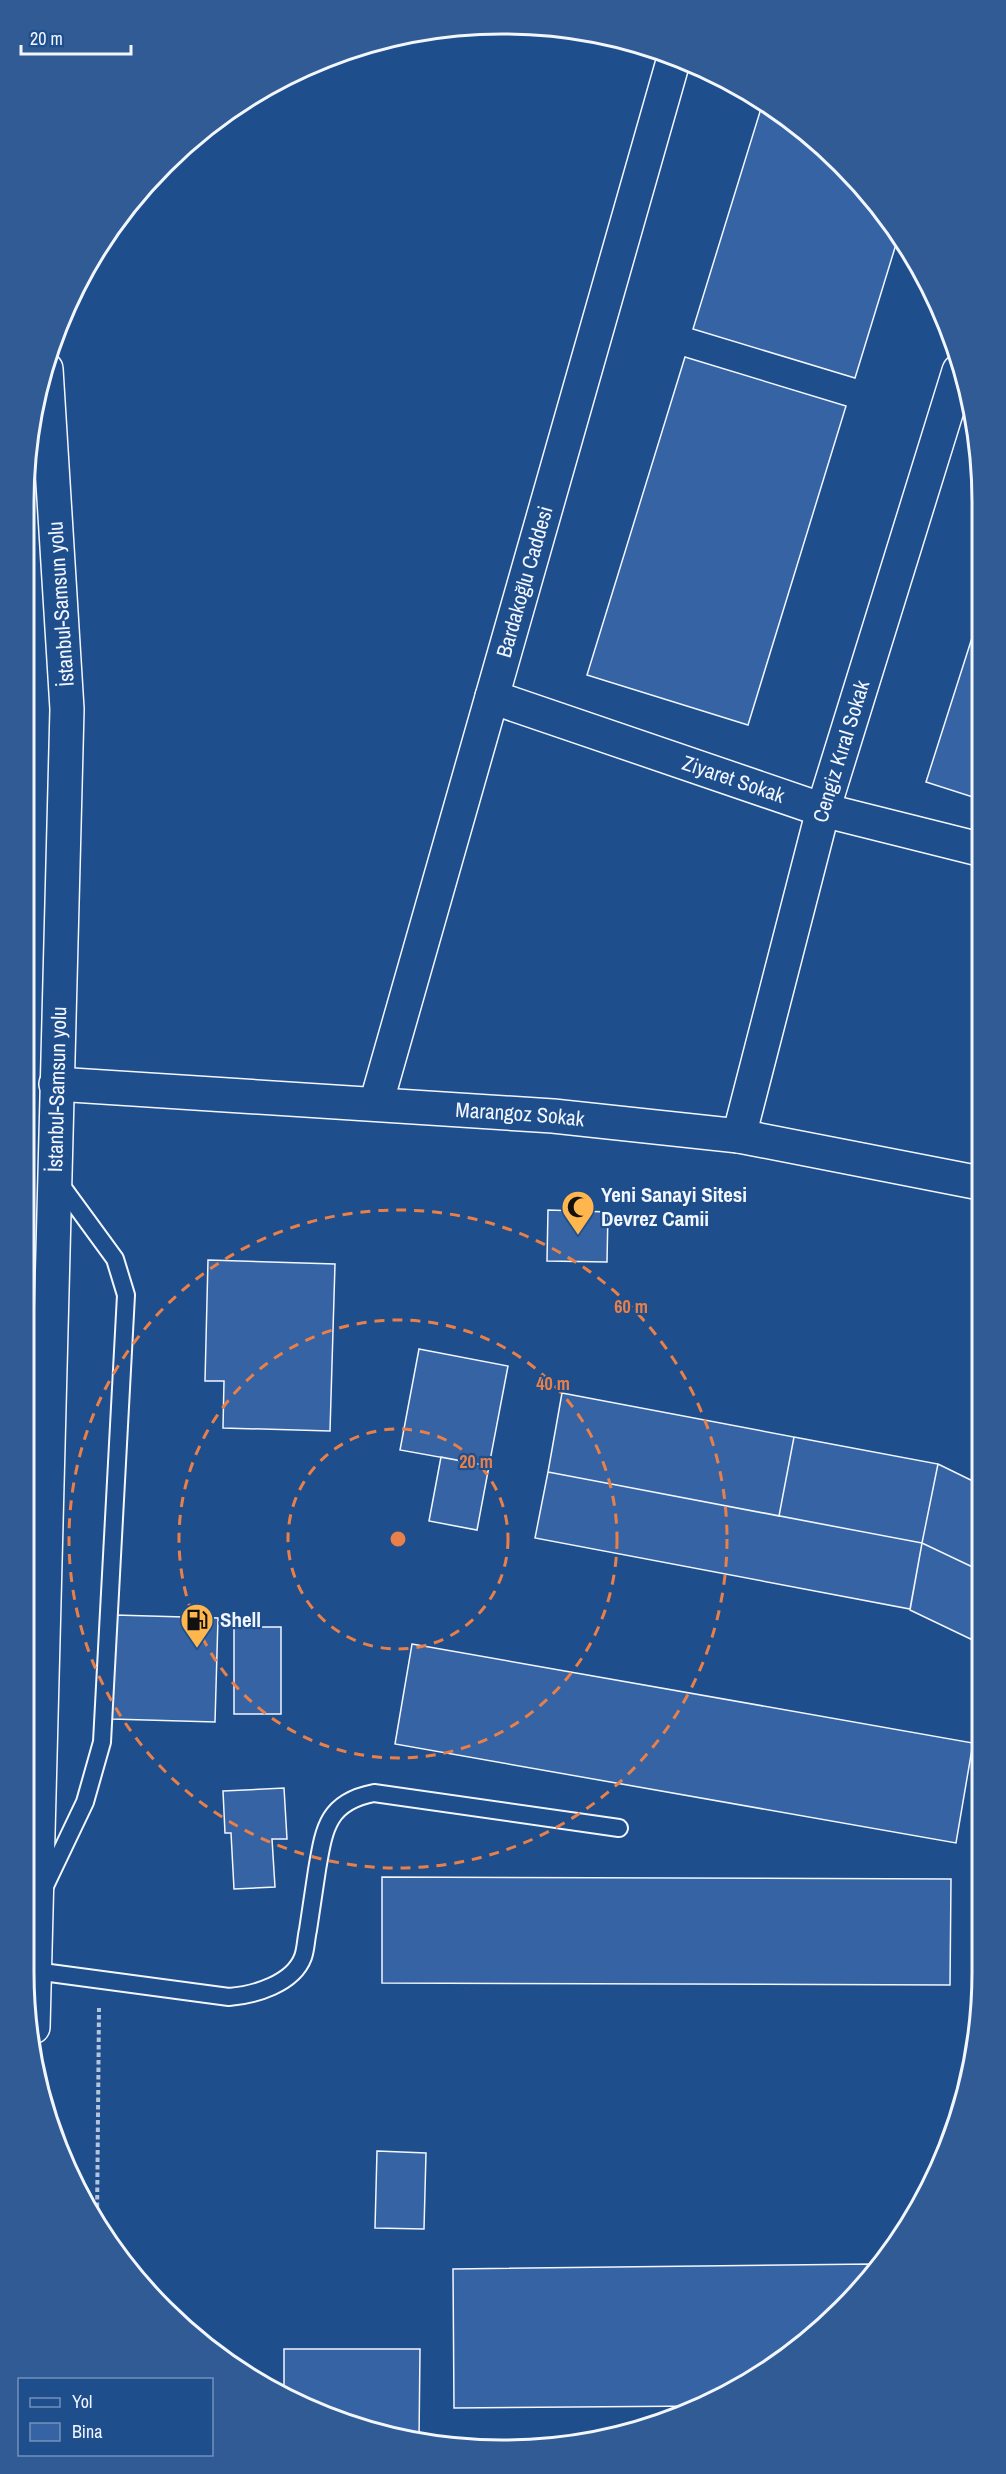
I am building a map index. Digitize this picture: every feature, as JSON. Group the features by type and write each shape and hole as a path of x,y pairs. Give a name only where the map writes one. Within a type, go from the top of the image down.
{"main road":[{"name":"Bardakoğlu Caddesi","path":"376,1104 672,66"},
{"name":"Cengiz Kıral Sokak","path":"739,1136 823,810 956,381"},
{"name":"İstanbul-Samsun yolu","path":"35,1981 67,709 48,394"},
{"name":"Ziyaret Sokak","path":"492,697 823,810 972,847"},
{"name":"Marangoz Sokak","path":"56,1084 553,1116 739,1136 972,1181"}],"lane":[{"path":"36,1903 85,1802 102,1742 126,1295 115,1259 54,1175"},
{"path":"35,1971 229,1997 249,1995 282,1980 303,1958 324,1833 337,1810 346,1802 360,1796 374,1793 619,1828"}],"path":[{"path":"96,2204 99,1980"}],"building":[{"path":"760,111 788,131 834,172 875,218 895,247 855,378 693,329"},
{"path":"685,357 846,406 748,725 587,675"},
{"path":"972,638 972,797 926,782"},
{"name":"Yeni Sanayi Sitesi Devrez Camii","path":"548,1210 608,1212 607,1262 547,1261"},
{"path":"208,1260 335,1264 330,1431 223,1428 224,1381 205,1381"},
{"path":"419,1349 508,1366 489,1466 400,1450"},
{"path":"562,1393 794,1437 779,1516 548,1472"},
{"path":"794,1437 938,1464 922,1543 779,1516"},
{"path":"441,1457 489,1466 477,1530 429,1521"},
{"path":"938,1464 972,1481 972,1567 922,1543"},
{"path":"548,1472 922,1543 910,1609 535,1538"},
{"path":"922,1543 972,1567 972,1640 910,1610"},
{"path":"115,1615 218,1618 215,1722 112,1719"},
{"path":"234,1627 281,1627 281,1714 234,1714"},
{"path":"412,1644 972,1743 972,1749 956,1843 395,1744"},
{"path":"284,1788 287,1839 272,1839 275,1887 234,1889 231,1833 225,1833 223,1791"},
{"path":"382,1877 951,1879 950,1985 382,1983"},
{"path":"377,2151 426,2153 424,2229 375,2228"},
{"path":"868,2264 834,2302 788,2343 737,2377 676,2406 454,2408 453,2269"},
{"path":"284,2349 420,2349 419,2431 352,2415 284,2385"}],"place":[{"name":"Yeni Sanayi Sitesi Devrez Camii","path":"578,1236"},
{"name":"Shell","path":"197,1649"}]}
